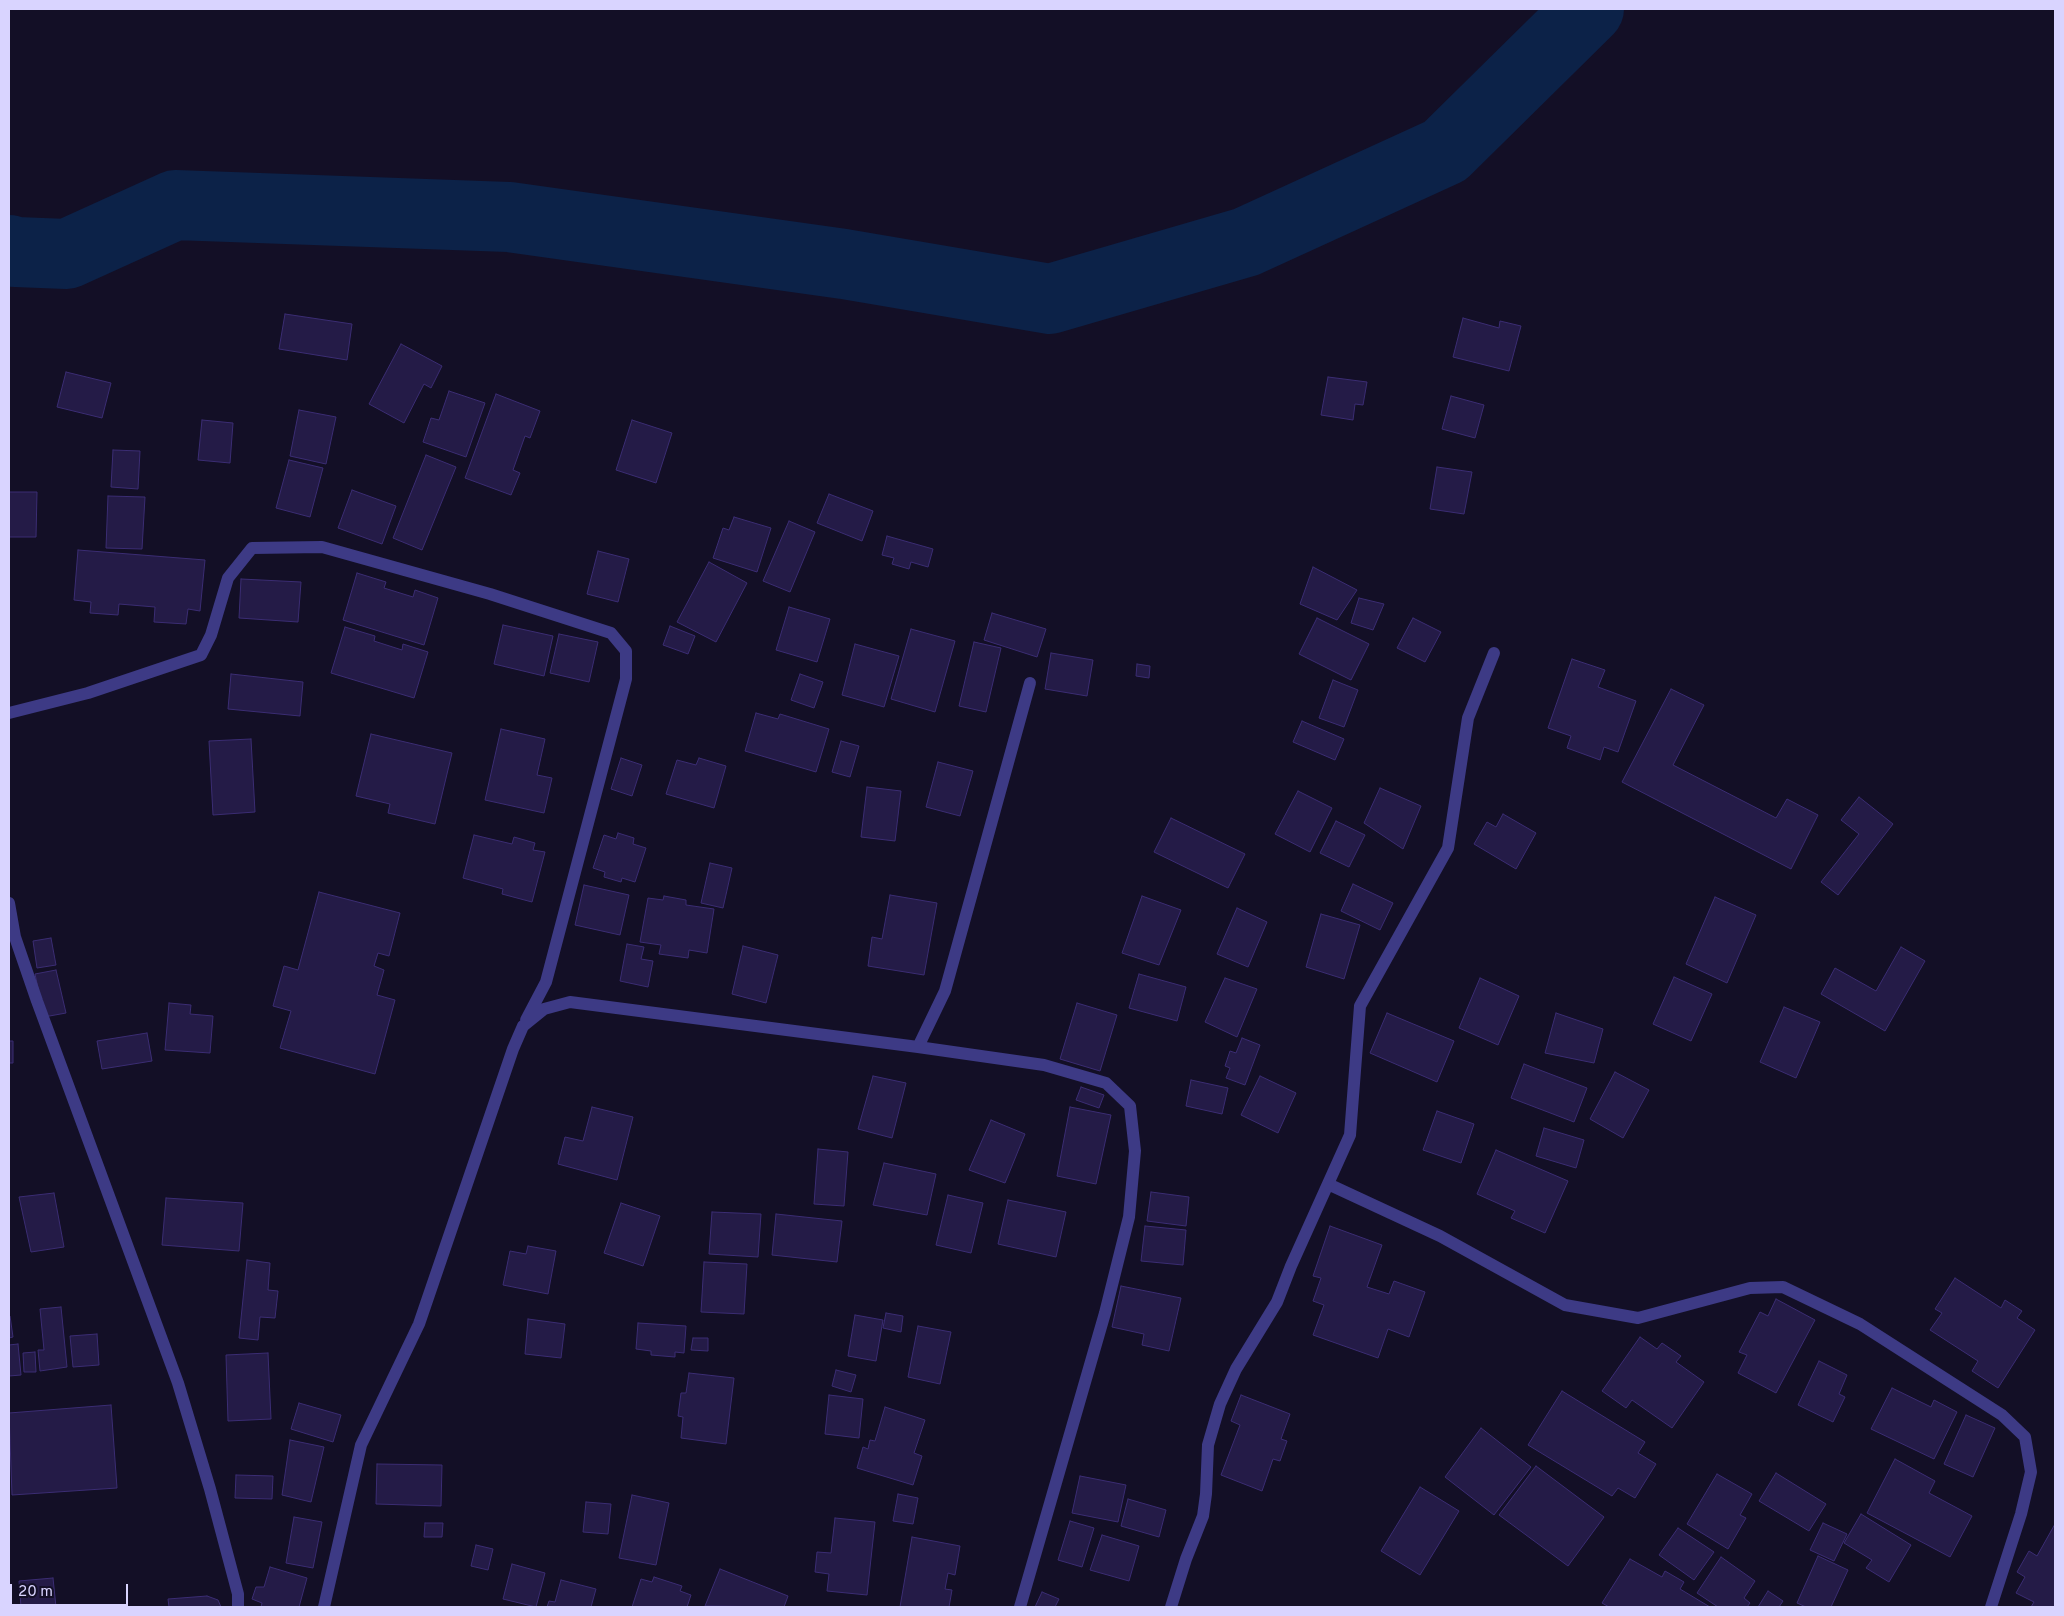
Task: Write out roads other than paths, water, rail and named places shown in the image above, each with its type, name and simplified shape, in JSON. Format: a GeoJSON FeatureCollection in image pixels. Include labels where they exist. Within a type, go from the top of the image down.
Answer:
{"type":"FeatureCollection","features":[{"type":"Feature","properties":{"kind":"street"},"geometry":{"type":"LineString","coordinates":[[9,713],[88,693],[200,656],[212,636],[228,578],[252,548],[322,547],[490,594],[611,633],[626,651],[626,679],[546,982],[523,1026],[506,1068],[419,1324],[361,1445],[324,1607]]}},
{"type":"Feature","properties":{"kind":"street"},"geometry":{"type":"LineString","coordinates":[[1171,1607],[1203,1516],[1208,1445],[1220,1404],[1236,1369],[1277,1302],[1350,1135],[1360,1006],[1448,848],[1468,718],[1494,653]]}},
{"type":"Feature","properties":{"kind":"street"},"geometry":{"type":"LineString","coordinates":[[918,1047],[945,991],[1030,683]]}},
{"type":"Feature","properties":{"kind":"street"},"geometry":{"type":"LineString","coordinates":[[9,904],[16,937],[37,1001],[178,1383],[215,1508],[238,1594],[238,1607]]}},
{"type":"Feature","properties":{"kind":"street"},"geometry":{"type":"LineString","coordinates":[[523,1026],[544,1009],[570,1002],[918,1047],[1044,1066],[1106,1083],[1130,1106],[1135,1151],[1129,1217],[1099,1332],[1025,1596],[1020,1607]]}},
{"type":"Feature","properties":{"kind":"street"},"geometry":{"type":"LineString","coordinates":[[1328,1184],[1440,1236],[1565,1305],[1638,1318],[1750,1288],[1783,1287],[1860,1324],[2002,1415],[2025,1437],[2031,1472],[2021,1514],[1991,1607]]}},
{"type":"Feature","properties":{"kind":"waterway"},"geometry":{"type":"LineString","coordinates":[[9,250],[16,252],[67,254],[175,205],[509,217],[844,264],[1050,299],[1246,242],[1445,151],[1589,9]]}}]}
